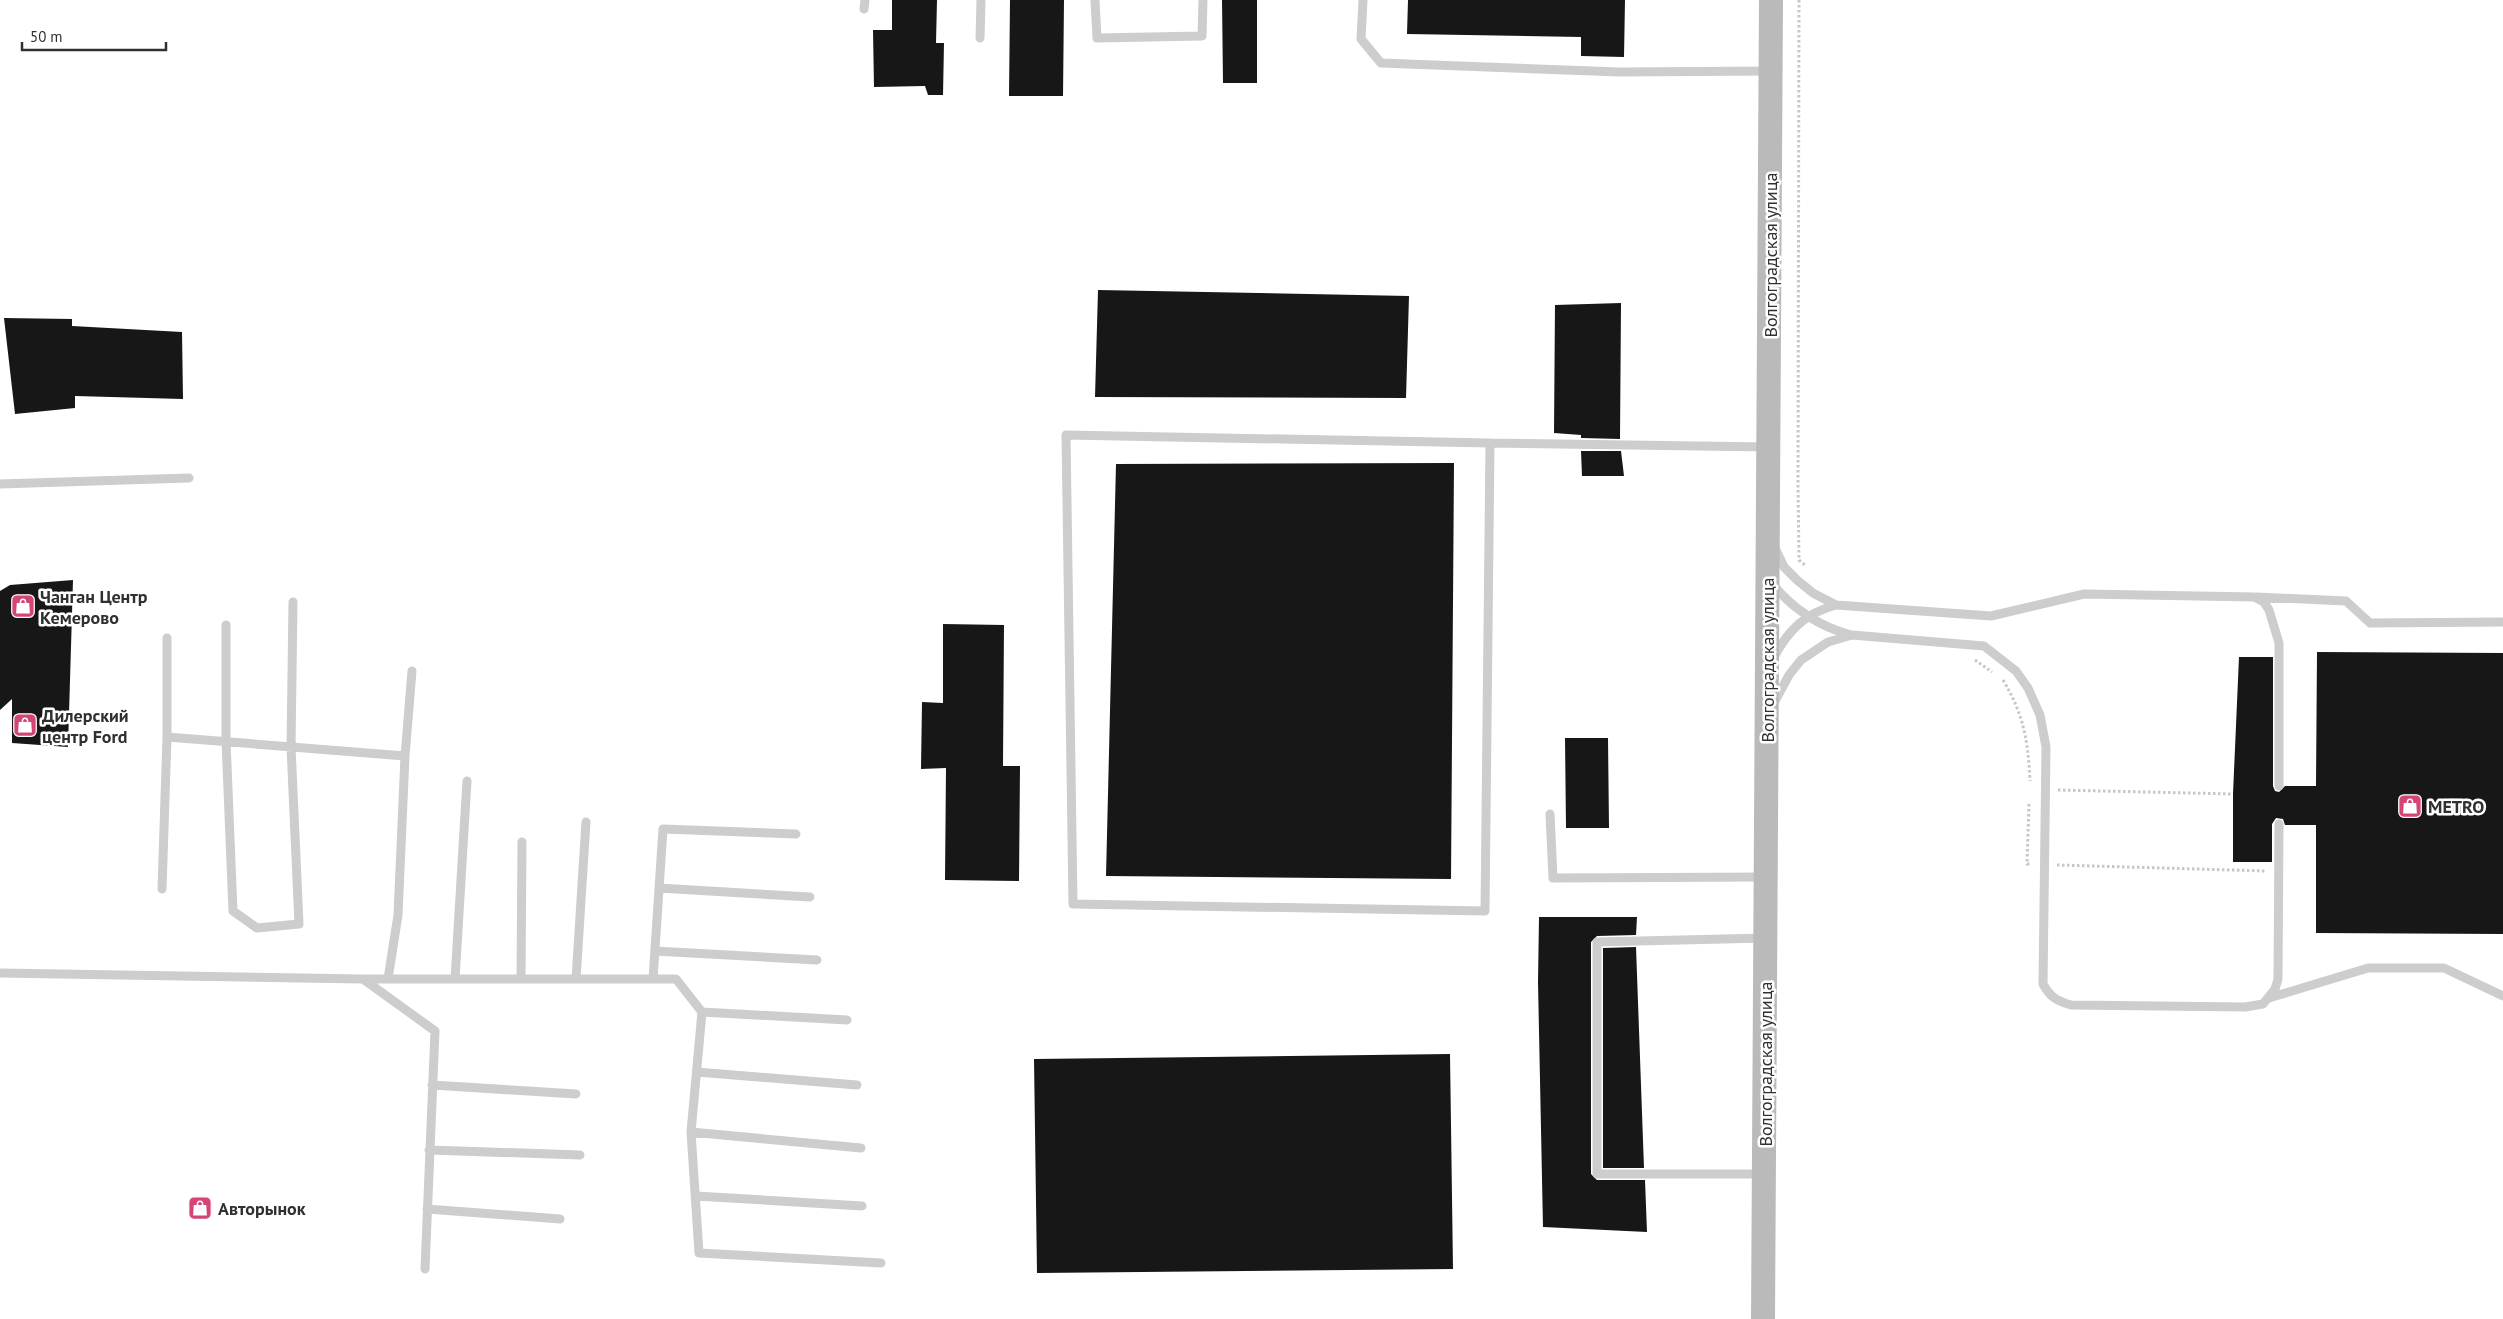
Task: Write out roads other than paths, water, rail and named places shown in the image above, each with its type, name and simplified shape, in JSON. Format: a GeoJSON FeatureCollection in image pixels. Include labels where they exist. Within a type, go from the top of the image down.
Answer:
{"type":"FeatureCollection","features":[{"type":"Feature","properties":{"kind":"main road","name":"Волгоградская улица"},"geometry":{"type":"LineString","coordinates":[[1763,1319],[1771,0]]}},
{"type":"Feature","properties":{"kind":"lane"},"geometry":{"type":"LineString","coordinates":[[980,38],[981,0]]}},
{"type":"Feature","properties":{"kind":"lane"},"geometry":{"type":"LineString","coordinates":[[1095,0],[1097,38],[1202,36],[1203,0]]}},
{"type":"Feature","properties":{"kind":"lane"},"geometry":{"type":"LineString","coordinates":[[1363,0],[1361,39],[1381,63],[1620,72],[1771,71]]}},
{"type":"Feature","properties":{"kind":"lane"},"geometry":{"type":"LineString","coordinates":[[1490,443],[1485,912],[1073,904],[1066,435],[1769,447]]}},
{"type":"Feature","properties":{"kind":"lane"},"geometry":{"type":"LineString","coordinates":[[0,484],[189,478]]}},
{"type":"Feature","properties":{"kind":"lane"},"geometry":{"type":"LineString","coordinates":[[1768,529],[1784,567],[1812,593],[1836,604],[1990,616],[2084,594],[2254,597],[2346,601],[2370,623],[2503,622]]}},
{"type":"Feature","properties":{"kind":"lane"},"geometry":{"type":"LineString","coordinates":[[1768,576],[1791,604],[1827,628],[1852,635],[1984,646],[2016,671],[2028,688],[2040,715],[2046,747],[2043,984],[2048,994],[2057,1002],[2072,1006],[2245,1007],[2263,1004],[2269,998],[2278,979],[2279,824]]}},
{"type":"Feature","properties":{"kind":"lane"},"geometry":{"type":"LineString","coordinates":[[2254,597],[2264,602],[2269,610],[2279,643],[2279,786]]}},
{"type":"Feature","properties":{"kind":"lane"},"geometry":{"type":"LineString","coordinates":[[226,625],[226,741],[232,911],[257,928],[299,924],[291,747],[293,602]]}},
{"type":"Feature","properties":{"kind":"lane"},"geometry":{"type":"LineString","coordinates":[[1767,686],[1774,657],[1784,638],[1808,615],[1836,604]]}},
{"type":"Feature","properties":{"kind":"lane"},"geometry":{"type":"LineString","coordinates":[[1767,722],[1776,697],[1800,660],[1828,642],[1852,635]]}},
{"type":"Feature","properties":{"kind":"lane"},"geometry":{"type":"LineString","coordinates":[[162,889],[168,638]]}},
{"type":"Feature","properties":{"kind":"lane"},"geometry":{"type":"LineString","coordinates":[[388,979],[398,915],[405,756],[412,671]]}},
{"type":"Feature","properties":{"kind":"lane"},"geometry":{"type":"LineString","coordinates":[[167,736],[405,756]]}},
{"type":"Feature","properties":{"kind":"lane"},"geometry":{"type":"LineString","coordinates":[[456,979],[467,781]]}},
{"type":"Feature","properties":{"kind":"lane"},"geometry":{"type":"LineString","coordinates":[[1550,814],[1553,878],[1766,876]]}},
{"type":"Feature","properties":{"kind":"lane"},"geometry":{"type":"LineString","coordinates":[[576,979],[586,822]]}},
{"type":"Feature","properties":{"kind":"lane"},"geometry":{"type":"LineString","coordinates":[[653,979],[663,829],[796,834]]}},
{"type":"Feature","properties":{"kind":"lane"},"geometry":{"type":"LineString","coordinates":[[521,979],[522,842]]}},
{"type":"Feature","properties":{"kind":"lane"},"geometry":{"type":"LineString","coordinates":[[659,888],[810,897]]}},
{"type":"Feature","properties":{"kind":"lane"},"geometry":{"type":"LineString","coordinates":[[1764,1174],[1597,1174],[1597,942],[1766,938]]}},
{"type":"Feature","properties":{"kind":"lane"},"geometry":{"type":"LineString","coordinates":[[655,951],[817,960]]}},
{"type":"Feature","properties":{"kind":"lane"},"geometry":{"type":"LineString","coordinates":[[2269,998],[2368,968],[2444,968],[2503,996]]}},
{"type":"Feature","properties":{"kind":"lane"},"geometry":{"type":"LineString","coordinates":[[0,973],[363,979],[676,979],[702,1012],[691,1132],[700,1253],[881,1263]]}},
{"type":"Feature","properties":{"kind":"lane"},"geometry":{"type":"LineString","coordinates":[[363,979],[435,1031],[425,1269]]}},
{"type":"Feature","properties":{"kind":"lane"},"geometry":{"type":"LineString","coordinates":[[702,1012],[847,1020]]}},
{"type":"Feature","properties":{"kind":"lane"},"geometry":{"type":"LineString","coordinates":[[697,1072],[858,1086]]}},
{"type":"Feature","properties":{"kind":"lane"},"geometry":{"type":"LineString","coordinates":[[432,1085],[576,1094]]}},
{"type":"Feature","properties":{"kind":"lane"},"geometry":{"type":"LineString","coordinates":[[691,1132],[861,1148]]}},
{"type":"Feature","properties":{"kind":"lane"},"geometry":{"type":"LineString","coordinates":[[430,1150],[580,1155]]}},
{"type":"Feature","properties":{"kind":"lane"},"geometry":{"type":"LineString","coordinates":[[696,1196],[862,1206]]}},
{"type":"Feature","properties":{"kind":"lane"},"geometry":{"type":"LineString","coordinates":[[427,1209],[560,1219]]}},
{"type":"Feature","properties":{"kind":"place","name":"Чанган Центр Кемерово"},"geometry":{"type":"Point","coordinates":[23,606]}},
{"type":"Feature","properties":{"kind":"place","name":"Дилерский центр Ford"},"geometry":{"type":"Point","coordinates":[25,725]}},
{"type":"Feature","properties":{"kind":"place","name":"METRO"},"geometry":{"type":"Point","coordinates":[2410,806]}},
{"type":"Feature","properties":{"kind":"place","name":"Авторынок"},"geometry":{"type":"Point","coordinates":[200,1208]}}]}
